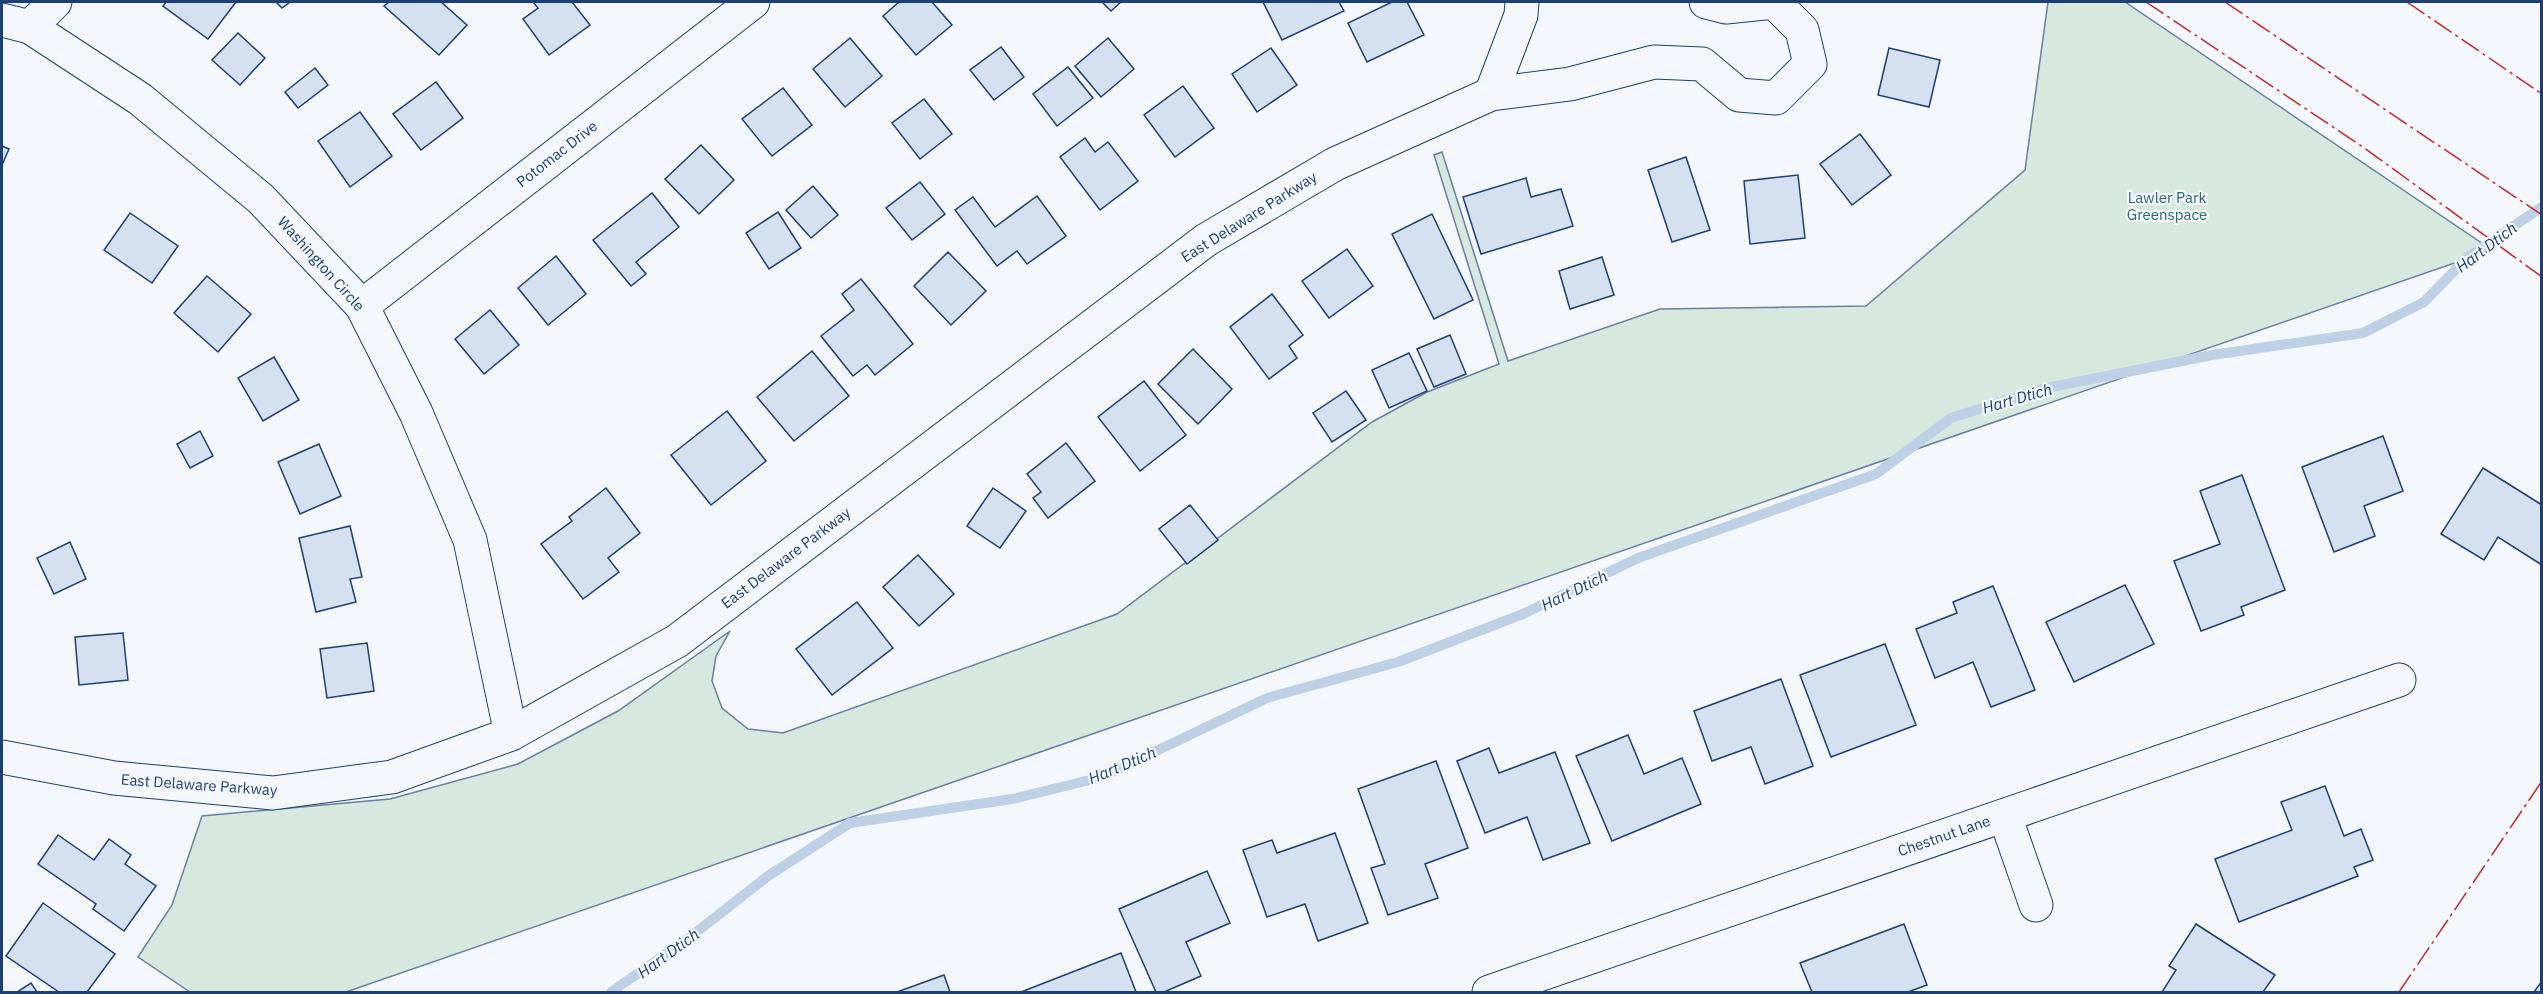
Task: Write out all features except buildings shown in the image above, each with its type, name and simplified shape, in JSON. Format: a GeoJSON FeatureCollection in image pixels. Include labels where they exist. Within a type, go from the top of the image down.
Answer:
{"type":"FeatureCollection","features":[{"type":"Feature","properties":{"kind":"street"},"geometry":{"type":"LineString","coordinates":[[16,24],[55,2]]}},
{"type":"Feature","properties":{"kind":"street","name":"Potomac Drive"},"geometry":{"type":"LineString","coordinates":[[362,306],[753,2]]}},
{"type":"Feature","properties":{"kind":"street"},"geometry":{"type":"LineString","coordinates":[[1491,94],[1521,15],[1522,2]]}},
{"type":"Feature","properties":{"kind":"street"},"geometry":{"type":"LineString","coordinates":[[1706,2],[1726,7],[1774,2]]}},
{"type":"Feature","properties":{"kind":"street","name":"East Delaware Parkway"},"geometry":{"type":"LineString","coordinates":[[2,758],[114,778],[273,793],[392,777],[511,734],[677,641],[1206,240],[1335,164],[1491,94],[1570,84],[1654,62],[1702,64],[1739,95],[1776,98],[1810,64],[1802,30],[1774,2]]}},
{"type":"Feature","properties":{"kind":"street","name":"Washington Circle"},"geometry":{"type":"LineString","coordinates":[[16,24],[140,99],[261,199],[362,306],[416,413],[470,540],[511,734]]}},
{"type":"Feature","properties":{"kind":"street","name":"Chestnut Lane"},"geometry":{"type":"LineString","coordinates":[[1489,993],[2399,680]]}},
{"type":"Feature","properties":{"kind":"street"},"geometry":{"type":"LineString","coordinates":[[2005,816],[2036,905]]}},
{"type":"Feature","properties":{"kind":"green space","name":"Lawler Park Greenspace"},"geometry":{"type":"Polygon","coordinates":[[[2048,2],[2125,2],[2492,250],[346,992],[190,992],[138,957],[172,905],[202,816],[390,799],[518,764],[618,711],[730,631],[716,656],[712,681],[722,708],[748,729],[783,733],[1117,614],[1372,422],[1427,392],[1499,364],[1434,155],[1442,152],[1508,361],[1660,309],[1866,306],[2025,170],[2048,2]]]}},
{"type":"Feature","properties":{"kind":"waterway","name":"Hart Dtich"},"geometry":{"type":"LineString","coordinates":[[611,992],[690,937],[768,876],[850,823],[1012,799],[1102,777],[1267,698],[1398,662],[1523,614],[1638,558],[1876,474],[1951,418],[2042,389],[2212,355],[2363,333],[2424,302],[2468,257],[2542,207]]}},
{"type":"Feature","properties":{"kind":"power"},"geometry":{"type":"LineString","coordinates":[[2146,2],[2363,147],[2542,277]]}},
{"type":"Feature","properties":{"kind":"power"},"geometry":{"type":"LineString","coordinates":[[2225,2],[2542,215]]}},
{"type":"Feature","properties":{"kind":"power"},"geometry":{"type":"LineString","coordinates":[[2407,2],[2542,94]]}},
{"type":"Feature","properties":{"kind":"power"},"geometry":{"type":"LineString","coordinates":[[2399,992],[2542,781]]}}]}
